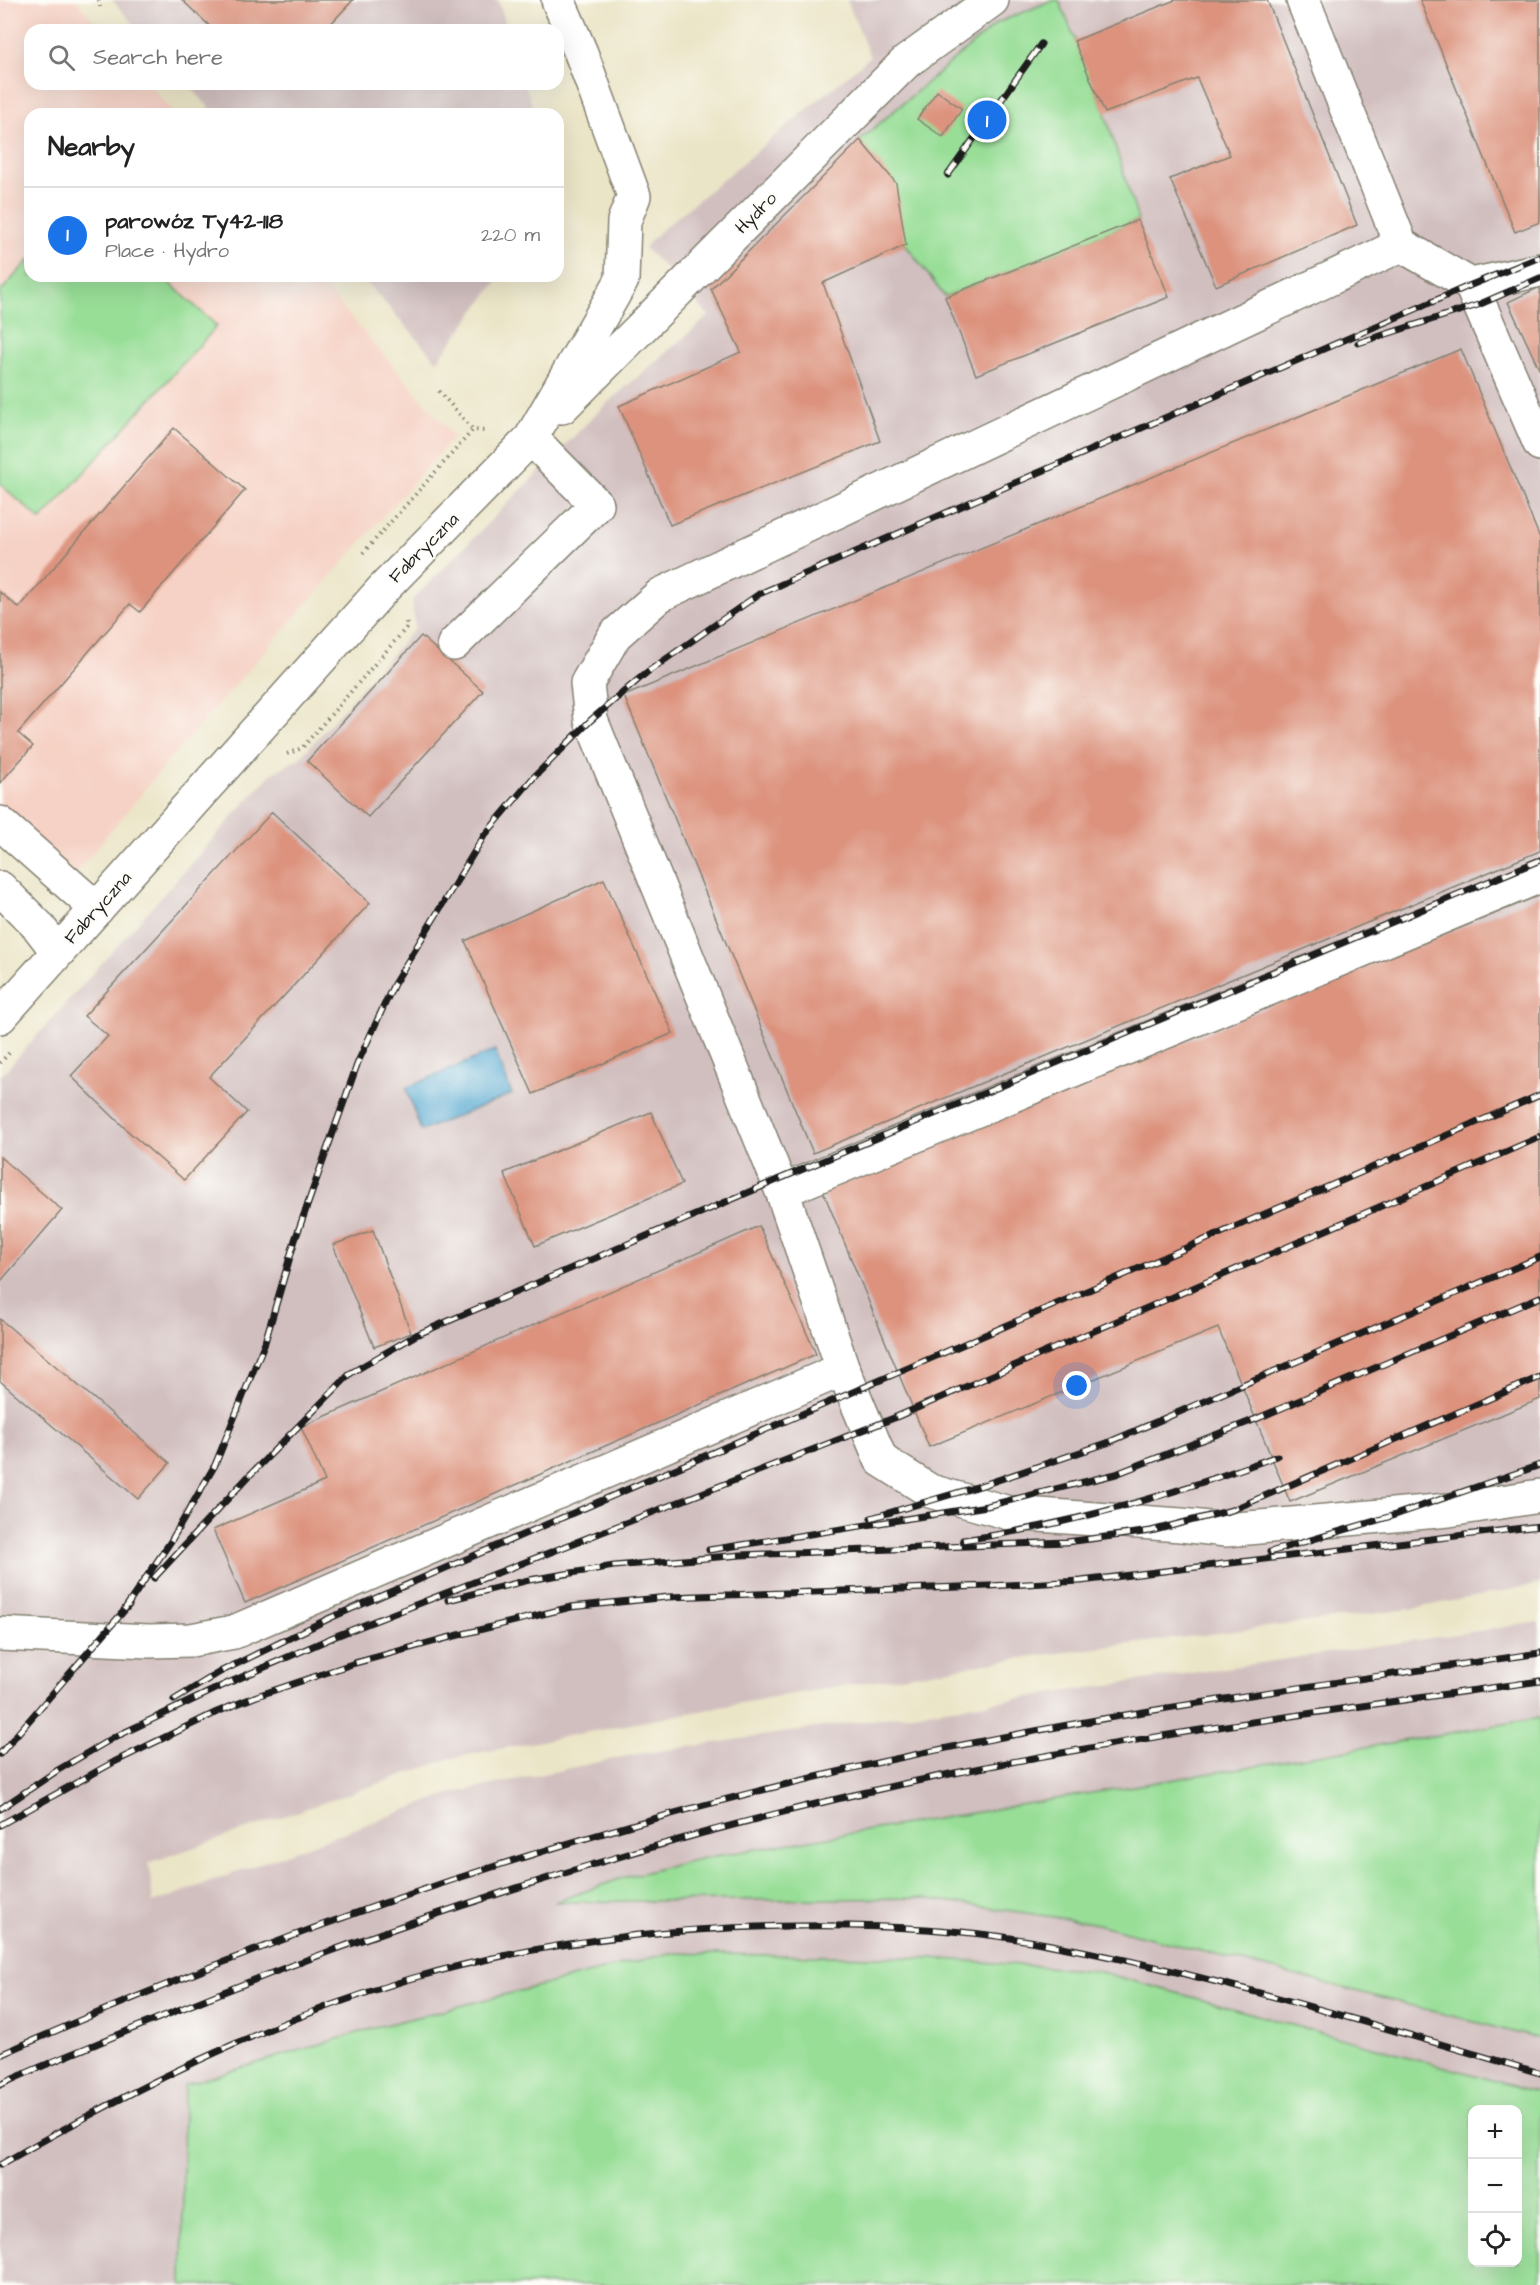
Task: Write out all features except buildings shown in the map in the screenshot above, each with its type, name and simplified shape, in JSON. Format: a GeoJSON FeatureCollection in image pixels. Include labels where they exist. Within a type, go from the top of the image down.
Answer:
{"type":"FeatureCollection","features":[{"type":"Feature","properties":{"kind":"street","name":"Fabryczna"},"geometry":{"type":"LineString","coordinates":[[0,1017],[383,589],[531,438],[622,280],[624,222],[634,196],[581,53],[558,0]]}},
{"type":"Feature","properties":{"kind":"street","name":"Hydro"},"geometry":{"type":"LineString","coordinates":[[531,438],[906,62],[992,0]]}},
{"type":"Feature","properties":{"kind":"street"},"geometry":{"type":"LineString","coordinates":[[1303,0],[1401,245],[1471,285],[1540,444]]}},
{"type":"Feature","properties":{"kind":"street"},"geometry":{"type":"LineString","coordinates":[[1401,245],[660,595],[615,635],[587,683],[591,720],[782,1191],[843,1369],[881,1460],[930,1491],[1009,1513],[1226,1530],[1449,1510],[1540,1496]]}},
{"type":"Feature","properties":{"kind":"street"},"geometry":{"type":"LineString","coordinates":[[1471,285],[1540,270]]}},
{"type":"Feature","properties":{"kind":"street"},"geometry":{"type":"LineString","coordinates":[[454,644],[597,505],[531,438]]}},
{"type":"Feature","properties":{"kind":"street"},"geometry":{"type":"LineString","coordinates":[[0,823],[97,909]]}},
{"type":"Feature","properties":{"kind":"street"},"geometry":{"type":"LineString","coordinates":[[782,1191],[1540,876]]}},
{"type":"Feature","properties":{"kind":"street"},"geometry":{"type":"LineString","coordinates":[[0,888],[38,926],[58,952]]}},
{"type":"Feature","properties":{"kind":"street"},"geometry":{"type":"LineString","coordinates":[[0,1634],[149,1641],[191,1640],[234,1632],[843,1369]]}},
{"type":"Feature","properties":{"kind":"path"},"geometry":{"type":"LineString","coordinates":[[99,0],[100,7]]}},
{"type":"Feature","properties":{"kind":"path"},"geometry":{"type":"LineString","coordinates":[[439,391],[473,430]]}},
{"type":"Feature","properties":{"kind":"shaded area"},"geometry":{"type":"Polygon","coordinates":[[[0,0],[76,0],[97,24],[24,24],[24,90],[154,90],[170,108],[24,108],[24,282],[320,282],[454,436],[171,758],[75,874],[0,808],[0,0]]]}},
{"type":"Feature","properties":{"kind":"shaded area"},"geometry":{"type":"Polygon","coordinates":[[[112,0],[498,0],[506,24],[134,24],[112,0]]]}},
{"type":"Feature","properties":{"kind":"shaded area"},"geometry":{"type":"Polygon","coordinates":[[[847,0],[1540,0],[1540,1584],[1411,1609],[1034,1656],[779,1696],[452,1758],[149,1863],[153,1903],[449,1794],[632,1755],[1540,1622],[1540,1718],[703,1858],[622,1878],[557,1901],[924,1898],[1093,1923],[1540,2039],[1540,2093],[1097,1971],[931,1958],[670,1953],[184,2085],[182,2285],[0,2285],[0,1077],[271,774],[300,758],[415,628],[412,600],[605,405],[709,316],[665,267],[644,248],[658,233],[870,57],[847,0]]]}},
{"type":"Feature","properties":{"kind":"shaded area"},"geometry":{"type":"Polygon","coordinates":[[[193,90],[527,90],[533,108],[210,108],[193,90]]]}},
{"type":"Feature","properties":{"kind":"shaded area"},"geometry":{"type":"Polygon","coordinates":[[[366,282],[496,282],[437,361],[366,282]]]}},
{"type":"Feature","properties":{"kind":"green space"},"geometry":{"type":"Polygon","coordinates":[[[1053,0],[1059,0],[1105,113],[1138,220],[945,297],[906,245],[860,140],[997,23],[1053,0]]]}},
{"type":"Feature","properties":{"kind":"green space"},"geometry":{"type":"Polygon","coordinates":[[[24,266],[24,282],[169,282],[217,326],[41,520],[0,484],[0,292],[24,266]]]}},
{"type":"Feature","properties":{"kind":"green space"},"geometry":{"type":"Polygon","coordinates":[[[1540,1718],[1540,2039],[1093,1923],[924,1898],[555,1902],[622,1878],[703,1858],[1540,1718]]]}},
{"type":"Feature","properties":{"kind":"green space"},"geometry":{"type":"Polygon","coordinates":[[[670,1953],[931,1958],[1097,1971],[1540,2093],[1540,2285],[182,2285],[184,2085],[381,2026],[670,1953]]]}},
{"type":"Feature","properties":{"kind":"water"},"geometry":{"type":"Polygon","coordinates":[[[495,1050],[512,1094],[421,1131],[406,1088],[495,1050]]]}},
{"type":"Feature","properties":{"kind":"railway"},"geometry":{"type":"LineString","coordinates":[[948,175],[1041,44]]}},
{"type":"Feature","properties":{"kind":"railway"},"geometry":{"type":"LineString","coordinates":[[124,1610],[171,1541],[215,1465],[265,1342],[295,1240],[358,1062],[394,984],[484,836],[533,778],[591,720],[646,673],[759,594],[1540,257]]}},
{"type":"Feature","properties":{"kind":"railway"},"geometry":{"type":"LineString","coordinates":[[1358,343],[1478,305],[1540,278]]}},
{"type":"Feature","properties":{"kind":"railway"},"geometry":{"type":"LineString","coordinates":[[154,1578],[247,1478],[351,1373],[416,1335],[777,1180],[1540,860]]}},
{"type":"Feature","properties":{"kind":"railway"},"geometry":{"type":"LineString","coordinates":[[174,1700],[220,1672],[330,1618],[1540,1095]]}},
{"type":"Feature","properties":{"kind":"railway"},"geometry":{"type":"LineString","coordinates":[[0,1809],[58,1770],[113,1738],[226,1684],[336,1636],[894,1418],[1540,1137]]}},
{"type":"Feature","properties":{"kind":"railway"},"geometry":{"type":"LineString","coordinates":[[871,1518],[980,1486],[1107,1443],[1540,1257]]}},
{"type":"Feature","properties":{"kind":"railway"},"geometry":{"type":"LineString","coordinates":[[709,1550],[987,1506],[1116,1474],[1256,1419],[1540,1297]]}},
{"type":"Feature","properties":{"kind":"railway"},"geometry":{"type":"LineString","coordinates":[[448,1600],[529,1580],[614,1566],[741,1555],[1067,1542],[1151,1531],[1232,1510],[1540,1377]]}},
{"type":"Feature","properties":{"kind":"railway"},"geometry":{"type":"LineString","coordinates":[[963,1540],[1043,1526],[1122,1507],[1277,1456]]}},
{"type":"Feature","properties":{"kind":"railway"},"geometry":{"type":"LineString","coordinates":[[1270,1552],[1395,1515],[1540,1465]]}},
{"type":"Feature","properties":{"kind":"railway"},"geometry":{"type":"LineString","coordinates":[[0,1825],[114,1762],[217,1712],[257,1696],[355,1663],[571,1607],[668,1597],[1081,1581],[1540,1526]]}},
{"type":"Feature","properties":{"kind":"railway"},"geometry":{"type":"LineString","coordinates":[[0,1754],[129,1605]]}},
{"type":"Feature","properties":{"kind":"railway"},"geometry":{"type":"LineString","coordinates":[[0,2055],[99,2012],[298,1934],[502,1864],[708,1804],[902,1757],[1083,1722],[1540,1653]]}},
{"type":"Feature","properties":{"kind":"railway"},"geometry":{"type":"LineString","coordinates":[[0,2085],[193,2004],[370,1937],[614,1858],[779,1813],[945,1775],[1093,1747],[1540,1681]]}},
{"type":"Feature","properties":{"kind":"railway"},"geometry":{"type":"LineString","coordinates":[[0,2165],[99,2110],[199,2060],[356,1996],[458,1966],[554,1946],[652,1933],[751,1927],[865,1926],[929,1929],[1025,1940],[1179,1972],[1540,2073]]}},
{"type":"Feature","properties":{"kind":"place","name":"parowóz Ty42-118"},"geometry":{"type":"Point","coordinates":[987,120]}}]}
